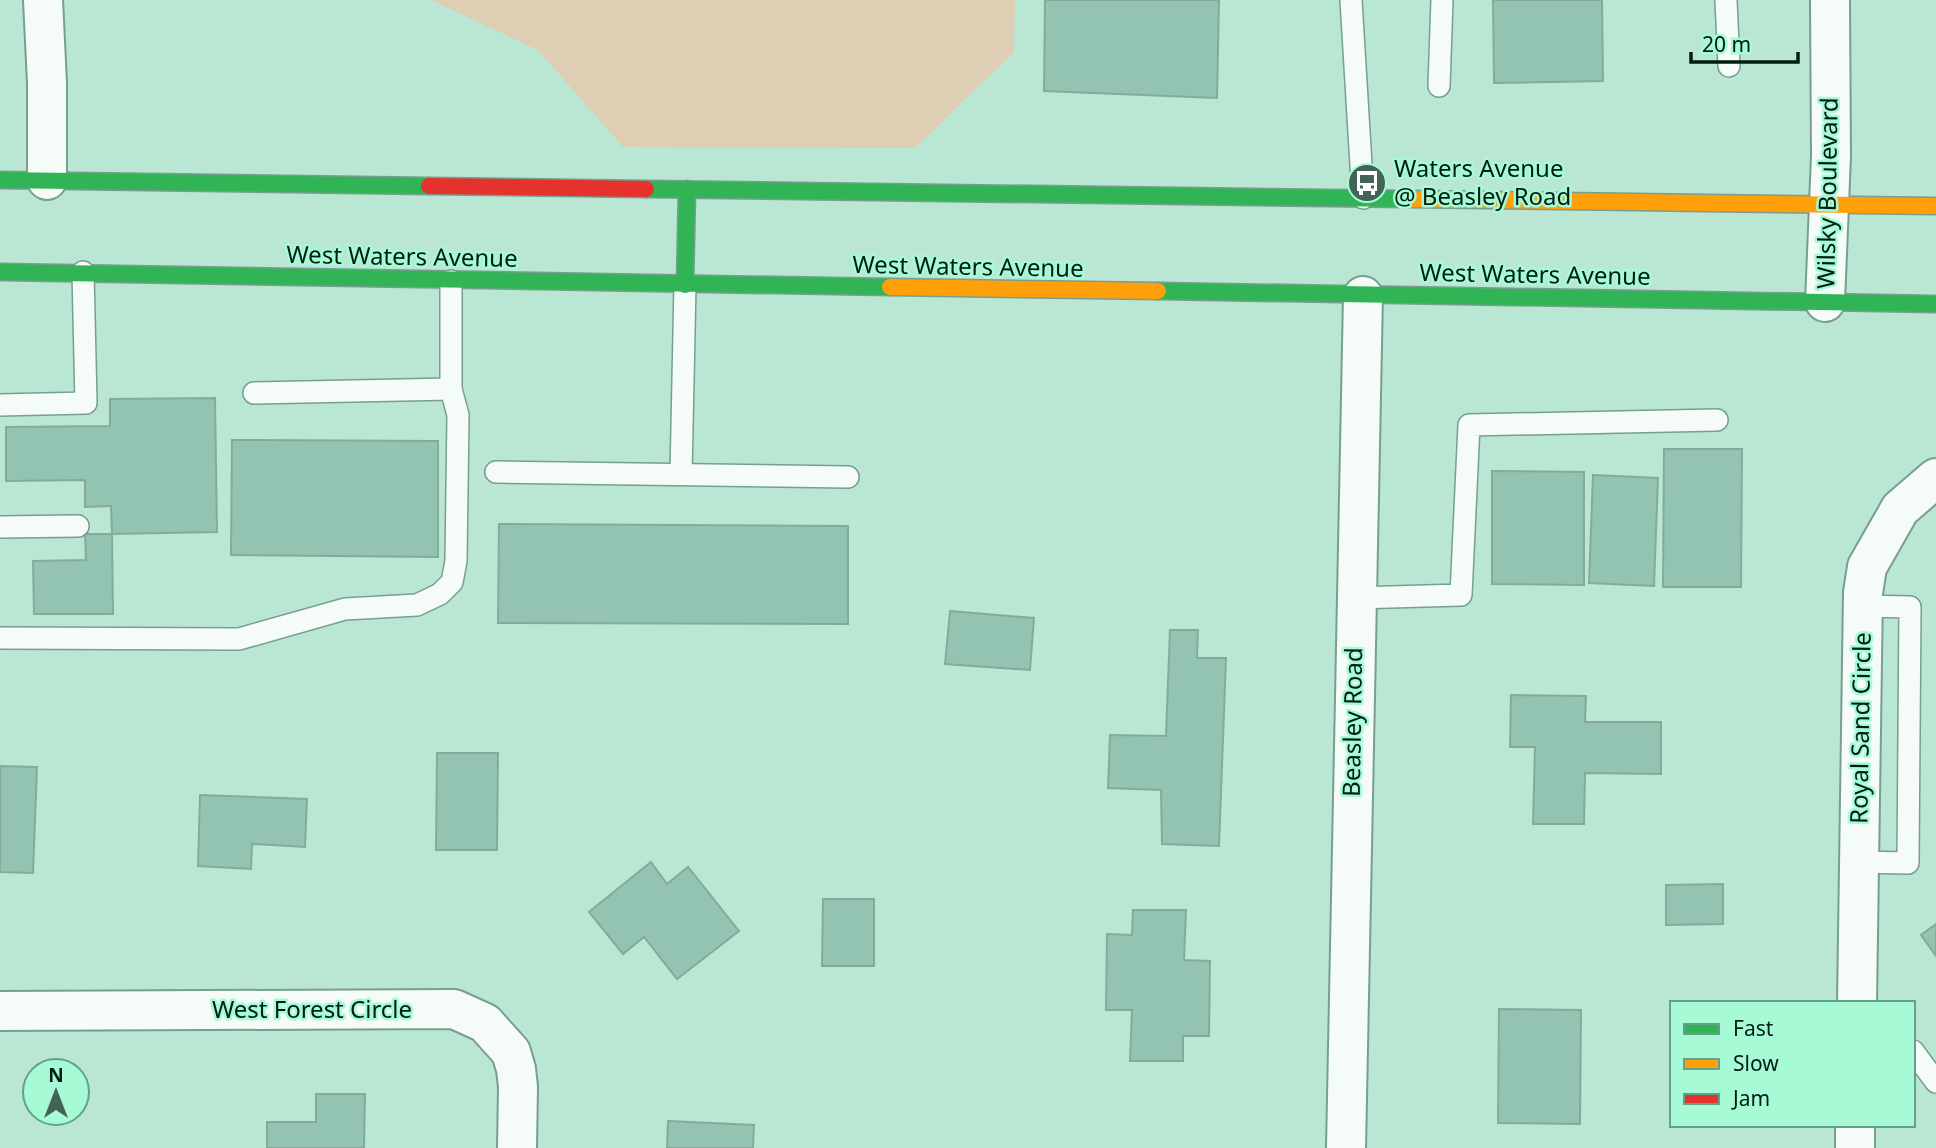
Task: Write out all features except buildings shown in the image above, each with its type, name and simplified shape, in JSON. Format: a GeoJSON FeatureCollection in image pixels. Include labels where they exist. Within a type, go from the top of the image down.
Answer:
{"type":"FeatureCollection","features":[{"type":"Feature","properties":{"kind":"main road"},"geometry":{"type":"LineString","coordinates":[[0,180],[1936,206]]}},
{"type":"Feature","properties":{"kind":"main road"},"geometry":{"type":"LineString","coordinates":[[685,285],[687,189]]}},
{"type":"Feature","properties":{"kind":"main road","name":"West Waters Avenue"},"geometry":{"type":"LineString","coordinates":[[0,272],[1936,304]]}},
{"type":"Feature","properties":{"kind":"street"},"geometry":{"type":"LineString","coordinates":[[43,0],[47,83],[47,180]]}},
{"type":"Feature","properties":{"kind":"street","name":"Wilsky Boulevard"},"geometry":{"type":"LineString","coordinates":[[1825,302],[1829,204],[1830,0]]}},
{"type":"Feature","properties":{"kind":"street","name":"Beasley Road"},"geometry":{"type":"LineString","coordinates":[[1346,1148],[1363,296]]}},
{"type":"Feature","properties":{"kind":"street","name":"Royal Sand Circle"},"geometry":{"type":"LineString","coordinates":[[1857,1001],[1863,606],[1867,567],[1900,509],[1936,478]]}},
{"type":"Feature","properties":{"kind":"street","name":"West Forest Circle"},"geometry":{"type":"LineString","coordinates":[[0,1011],[454,1009],[485,1023],[510,1052],[518,1087],[517,1148]]}},
{"type":"Feature","properties":{"kind":"street"},"geometry":{"type":"LineString","coordinates":[[1855,1148],[1856,1127]]}},
{"type":"Feature","properties":{"kind":"lane"},"geometry":{"type":"LineString","coordinates":[[1351,0],[1363,198]]}},
{"type":"Feature","properties":{"kind":"lane"},"geometry":{"type":"LineString","coordinates":[[1439,86],[1442,0]]}},
{"type":"Feature","properties":{"kind":"lane"},"geometry":{"type":"LineString","coordinates":[[1726,0],[1728,66]]}},
{"type":"Feature","properties":{"kind":"lane"},"geometry":{"type":"LineString","coordinates":[[0,405],[86,403],[83,272]]}},
{"type":"Feature","properties":{"kind":"lane"},"geometry":{"type":"LineString","coordinates":[[0,638],[239,639],[345,609],[417,605],[440,594],[452,582],[456,561],[458,415],[451,389],[451,281]]}},
{"type":"Feature","properties":{"kind":"lane"},"geometry":{"type":"LineString","coordinates":[[681,474],[685,285]]}},
{"type":"Feature","properties":{"kind":"lane"},"geometry":{"type":"LineString","coordinates":[[254,393],[451,389]]}},
{"type":"Feature","properties":{"kind":"lane"},"geometry":{"type":"LineString","coordinates":[[1355,598],[1461,595],[1469,425],[1717,420]]}},
{"type":"Feature","properties":{"kind":"lane"},"geometry":{"type":"LineString","coordinates":[[496,472],[848,477]]}},
{"type":"Feature","properties":{"kind":"lane"},"geometry":{"type":"LineString","coordinates":[[0,527],[78,526]]}},
{"type":"Feature","properties":{"kind":"lane"},"geometry":{"type":"LineString","coordinates":[[1915,1054],[1936,1082]]}},
{"type":"Feature","properties":{"kind":"shaded area"},"geometry":{"type":"Polygon","coordinates":[[[431,0],[1015,0],[1014,52],[915,148],[623,147],[538,50],[431,0]]]}},
{"type":"Feature","properties":{"kind":"traffic: fast"},"geometry":{"type":"LineString","coordinates":[[0,180],[429,186]]}},
{"type":"Feature","properties":{"kind":"traffic: fast"},"geometry":{"type":"LineString","coordinates":[[646,189],[1407,199]]}},
{"type":"Feature","properties":{"kind":"traffic: fast"},"geometry":{"type":"LineString","coordinates":[[685,285],[687,189]]}},
{"type":"Feature","properties":{"kind":"traffic: fast"},"geometry":{"type":"LineString","coordinates":[[0,272],[890,287]]}},
{"type":"Feature","properties":{"kind":"traffic: fast"},"geometry":{"type":"LineString","coordinates":[[1158,291],[1936,304]]}},
{"type":"Feature","properties":{"kind":"traffic: slow"},"geometry":{"type":"LineString","coordinates":[[1407,199],[1936,206]]}},
{"type":"Feature","properties":{"kind":"traffic: slow"},"geometry":{"type":"LineString","coordinates":[[890,287],[1158,291]]}},
{"type":"Feature","properties":{"kind":"traffic: jam"},"geometry":{"type":"LineString","coordinates":[[429,186],[646,189]]}},
{"type":"Feature","properties":{"kind":"place","name":"Waters Avenue @ Beasley Road"},"geometry":{"type":"Point","coordinates":[1367,183]}}]}
